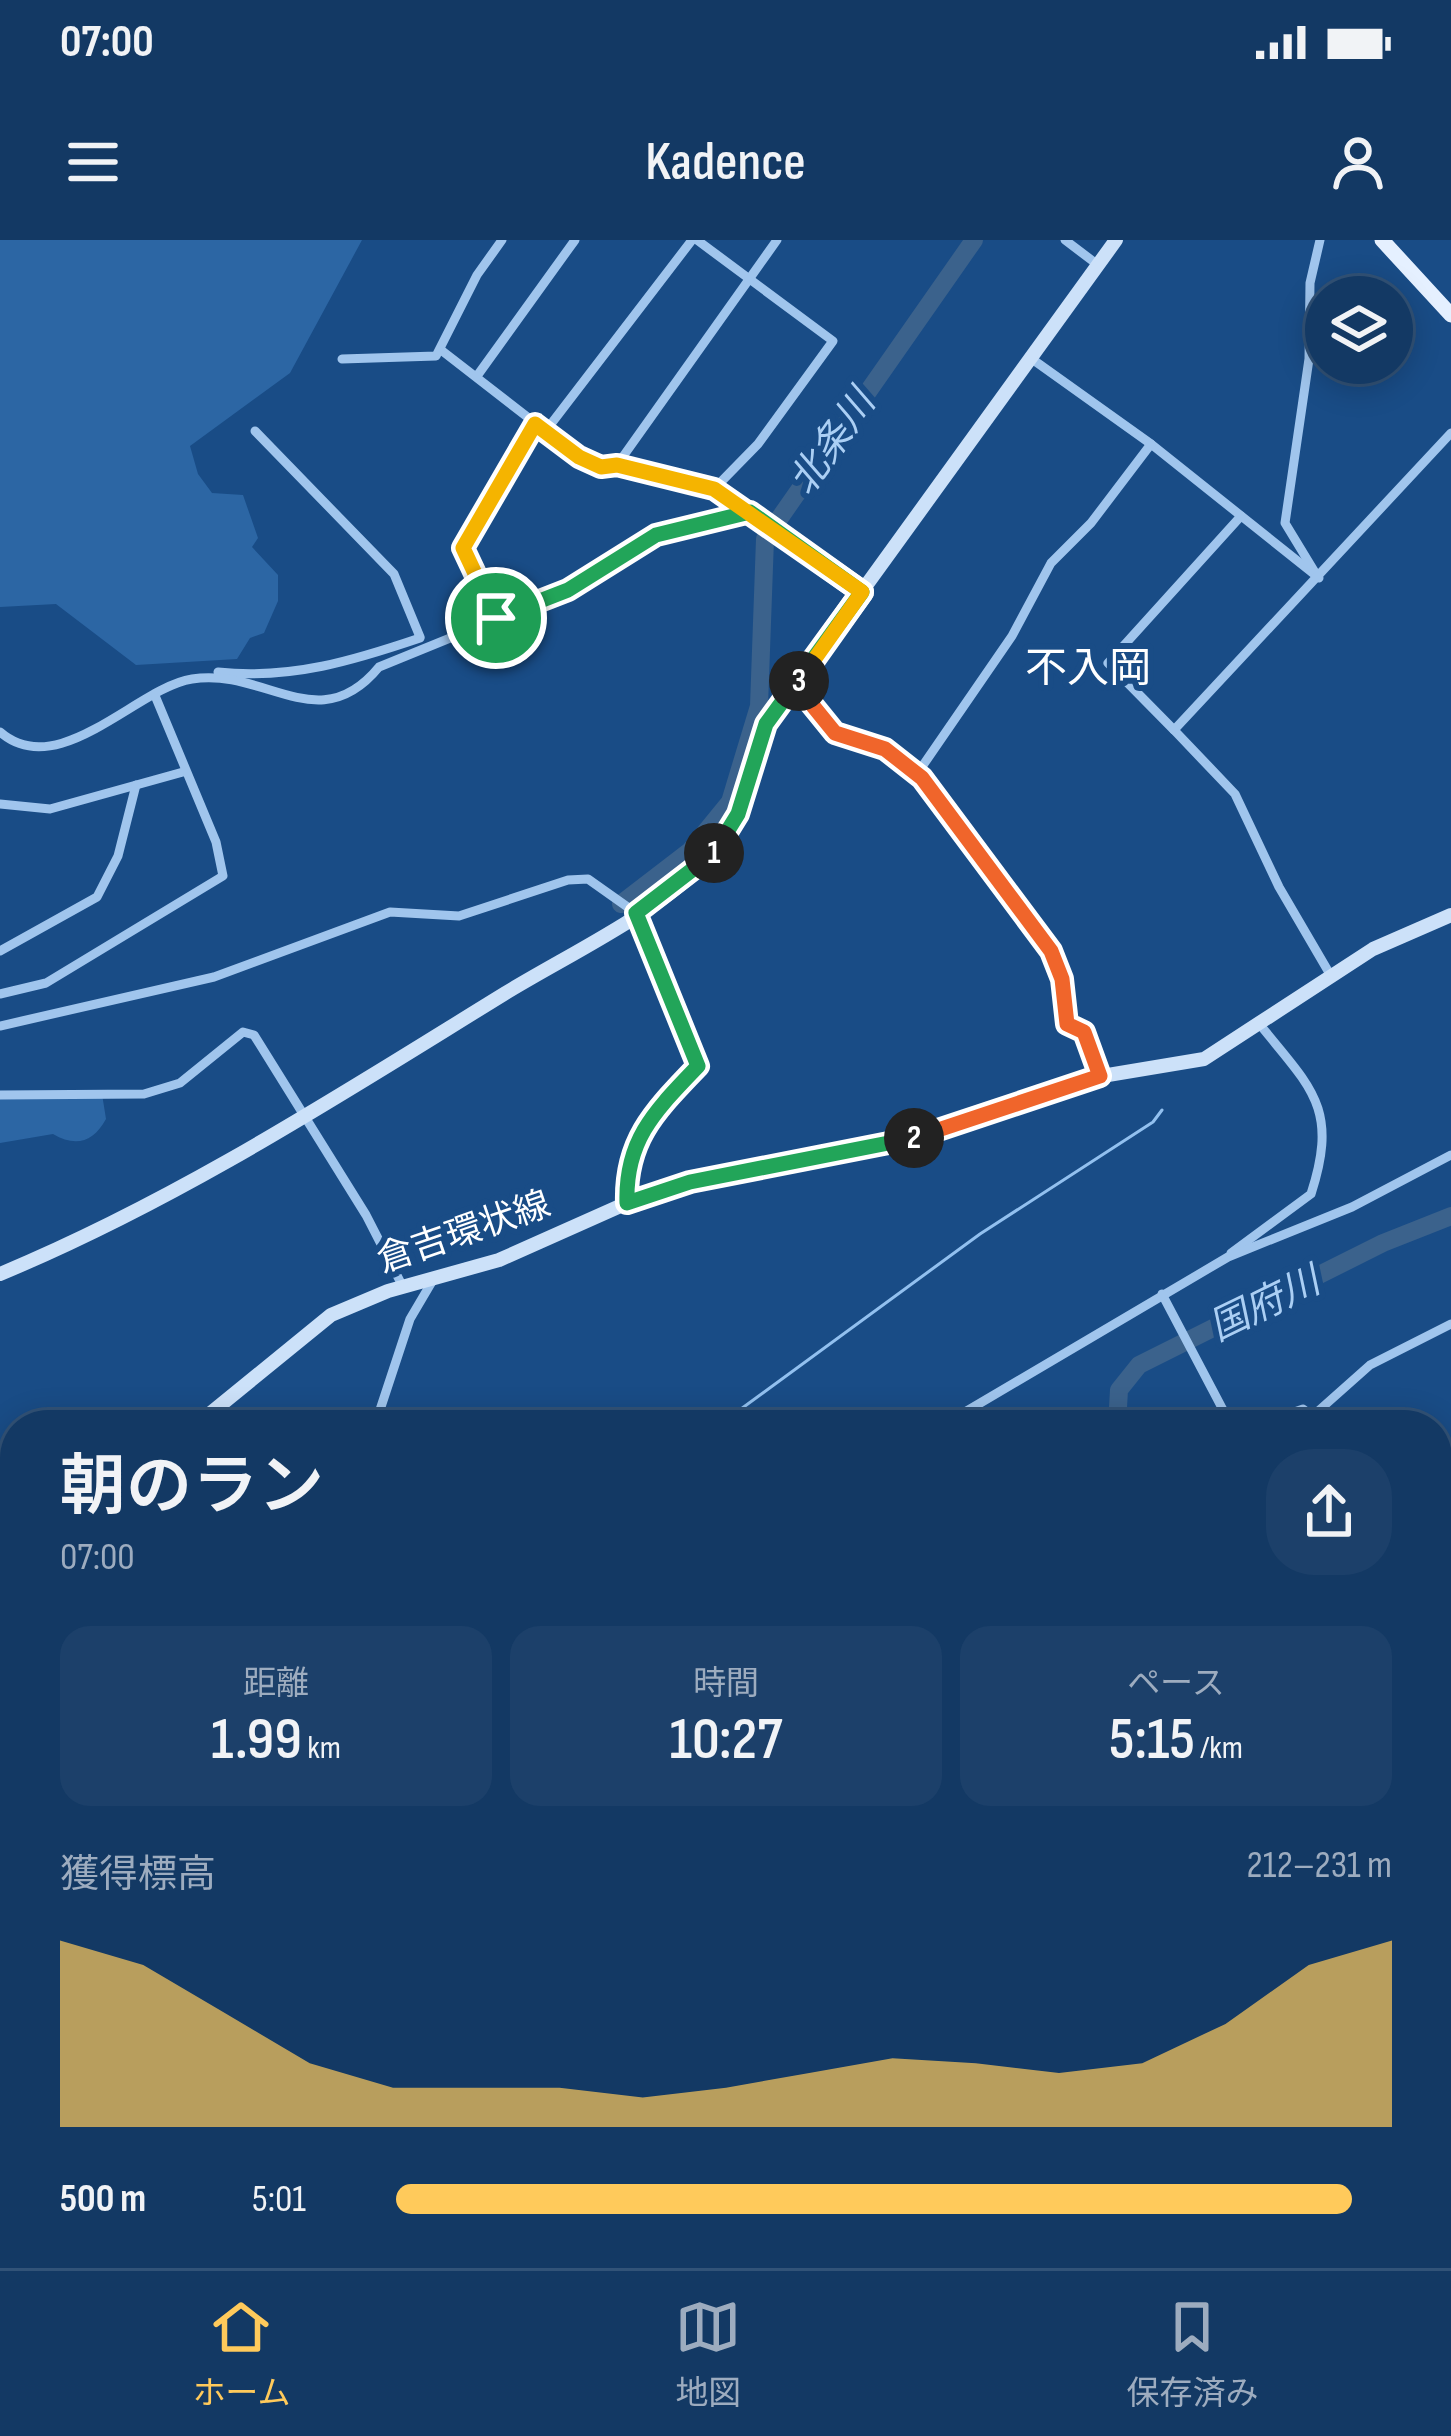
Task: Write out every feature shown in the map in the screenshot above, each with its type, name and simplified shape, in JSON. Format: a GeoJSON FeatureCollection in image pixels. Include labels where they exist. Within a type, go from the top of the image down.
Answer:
{"type":"FeatureCollection","features":[{"type":"Feature","properties":{"kind":"main road"},"geometry":{"type":"LineString","coordinates":[[1382,240],[1451,315]]}},
{"type":"Feature","properties":{"kind":"street"},"geometry":{"type":"LineString","coordinates":[[342,359],[436,356],[477,275],[502,240]]}},
{"type":"Feature","properties":{"kind":"street"},"geometry":{"type":"LineString","coordinates":[[477,376],[575,240]]}},
{"type":"Feature","properties":{"kind":"street"},"geometry":{"type":"LineString","coordinates":[[535,424],[551,424],[694,240],[833,341],[758,444],[714,489]]}},
{"type":"Feature","properties":{"kind":"street"},"geometry":{"type":"LineString","coordinates":[[617,465],[777,240]]}},
{"type":"Feature","properties":{"kind":"street"},"geometry":{"type":"LineString","coordinates":[[1065,240],[1098,265]]}},
{"type":"Feature","properties":{"kind":"street"},"geometry":{"type":"LineString","coordinates":[[4,1267],[93,1236],[303,1118],[636,913],[711,858],[729,834],[766,724],[1116,240]]}},
{"type":"Feature","properties":{"kind":"street"},"geometry":{"type":"LineString","coordinates":[[1319,578],[1286,523],[1309,359],[1310,283],[1320,240]]}},
{"type":"Feature","properties":{"kind":"street"},"geometry":{"type":"LineString","coordinates":[[441,350],[579,457],[601,467],[617,465],[714,489],[862,592]]}},
{"type":"Feature","properties":{"kind":"street"},"geometry":{"type":"LineString","coordinates":[[1032,359],[1150,444],[1319,578]]}},
{"type":"Feature","properties":{"kind":"street"},"geometry":{"type":"LineString","coordinates":[[496,618],[463,548],[535,424]]}},
{"type":"Feature","properties":{"kind":"street"},"geometry":{"type":"LineString","coordinates":[[255,430],[394,574],[426,648]]}},
{"type":"Feature","properties":{"kind":"street"},"geometry":{"type":"LineString","coordinates":[[1174,730],[1276,615],[1319,578],[1451,433]]}},
{"type":"Feature","properties":{"kind":"street"},"geometry":{"type":"LineString","coordinates":[[917,774],[1012,636],[1051,563],[1091,524],[1150,444]]}},
{"type":"Feature","properties":{"kind":"street"},"geometry":{"type":"LineString","coordinates":[[0,732],[18,745],[55,745],[156,698],[172,684],[195,678],[337,702],[362,688],[379,668],[568,590],[656,535],[750,512]]}},
{"type":"Feature","properties":{"kind":"street"},"geometry":{"type":"LineString","coordinates":[[1241,516],[1108,663],[1235,794],[1279,887],[1330,976]]}},
{"type":"Feature","properties":{"kind":"street"},"geometry":{"type":"LineString","coordinates":[[218,672],[308,670],[368,658],[420,637]]}},
{"type":"Feature","properties":{"kind":"street"},"geometry":{"type":"LineString","coordinates":[[796,685],[835,733],[885,749],[917,774],[1051,951],[1062,979],[1067,1024],[1084,1032],[1100,1076]]}},
{"type":"Feature","properties":{"kind":"street"},"geometry":{"type":"LineString","coordinates":[[0,994],[46,983],[224,876],[216,842],[156,698]]}},
{"type":"Feature","properties":{"kind":"street"},"geometry":{"type":"LineString","coordinates":[[0,804],[50,809],[183,772]]}},
{"type":"Feature","properties":{"kind":"street"},"geometry":{"type":"LineString","coordinates":[[0,951],[97,897],[118,856],[136,785]]}},
{"type":"Feature","properties":{"kind":"street"},"geometry":{"type":"LineString","coordinates":[[0,1026],[214,976],[390,912],[459,916],[568,880],[588,880],[636,913],[698,1066],[631,1149],[627,1203]]}},
{"type":"Feature","properties":{"kind":"street","name":"倉吉環状線"},"geometry":{"type":"LineString","coordinates":[[228,1410],[331,1315],[404,1287],[499,1261],[627,1203],[690,1182],[918,1137],[1100,1076],[1204,1059],[1373,949],[1451,915]]}},
{"type":"Feature","properties":{"kind":"street"},"geometry":{"type":"LineString","coordinates":[[1228,1257],[1312,1194],[1319,1162],[1314,1088],[1261,1026]]}},
{"type":"Feature","properties":{"kind":"street"},"geometry":{"type":"LineString","coordinates":[[0,1095],[144,1094],[180,1083],[243,1032],[254,1035],[366,1215],[404,1287]]}},
{"type":"Feature","properties":{"kind":"street"},"geometry":{"type":"LineString","coordinates":[[968,1410],[1228,1257],[1352,1207],[1451,1155]]}},
{"type":"Feature","properties":{"kind":"street"},"geometry":{"type":"LineString","coordinates":[[380,1410],[410,1319],[433,1280]]}},
{"type":"Feature","properties":{"kind":"street"},"geometry":{"type":"LineString","coordinates":[[1162,1294],[1223,1410]]}},
{"type":"Feature","properties":{"kind":"street"},"geometry":{"type":"LineString","coordinates":[[1320,1410],[1370,1365],[1451,1324]]}},
{"type":"Feature","properties":{"kind":"shaded area"},"geometry":{"type":"Polygon","coordinates":[[[0,240],[362,240],[290,373],[190,446],[198,474],[212,493],[243,495],[258,538],[252,547],[278,575],[278,601],[264,633],[250,638],[237,659],[136,665],[56,604],[0,607],[0,240]]]}},
{"type":"Feature","properties":{"kind":"shaded area"},"geometry":{"type":"Polygon","coordinates":[[[102,1094],[106,1119],[89,1138],[69,1141],[53,1134],[0,1143],[0,1098],[102,1094]]]}},
{"type":"Feature","properties":{"kind":"waterway","name":"北条川"},"geometry":{"type":"LineString","coordinates":[[621,904],[690,851],[730,802],[759,706],[765,539],[974,240]]}},
{"type":"Feature","properties":{"kind":"waterway"},"geometry":{"type":"LineString","coordinates":[[739,1410],[980,1234],[1153,1122],[1162,1110]]}},
{"type":"Feature","properties":{"kind":"waterway","name":"国府川"},"geometry":{"type":"LineString","coordinates":[[1118,1410],[1119,1390],[1139,1365],[1383,1243],[1451,1216]]}},
{"type":"Feature","properties":{"kind":"district","name":"不入岡"},"geometry":{"type":"Point","coordinates":[1088,669]}},
{"type":"Feature","properties":{"kind":"route"},"geometry":{"type":"LineString","coordinates":[[496,618],[482,578],[463,548],[535,424],[579,457],[601,467],[617,465],[714,489],[733,500],[750,512],[847,581],[862,592],[796,685],[835,733],[859,736],[885,749],[922,778],[945,806],[1051,951],[1062,979],[1067,1024],[1084,1032],[1100,1076],[918,1137],[690,1182],[627,1203],[631,1149],[698,1066],[636,913],[711,858],[729,834],[766,724],[862,592],[750,512],[656,535],[568,590],[496,618]]}}]}
